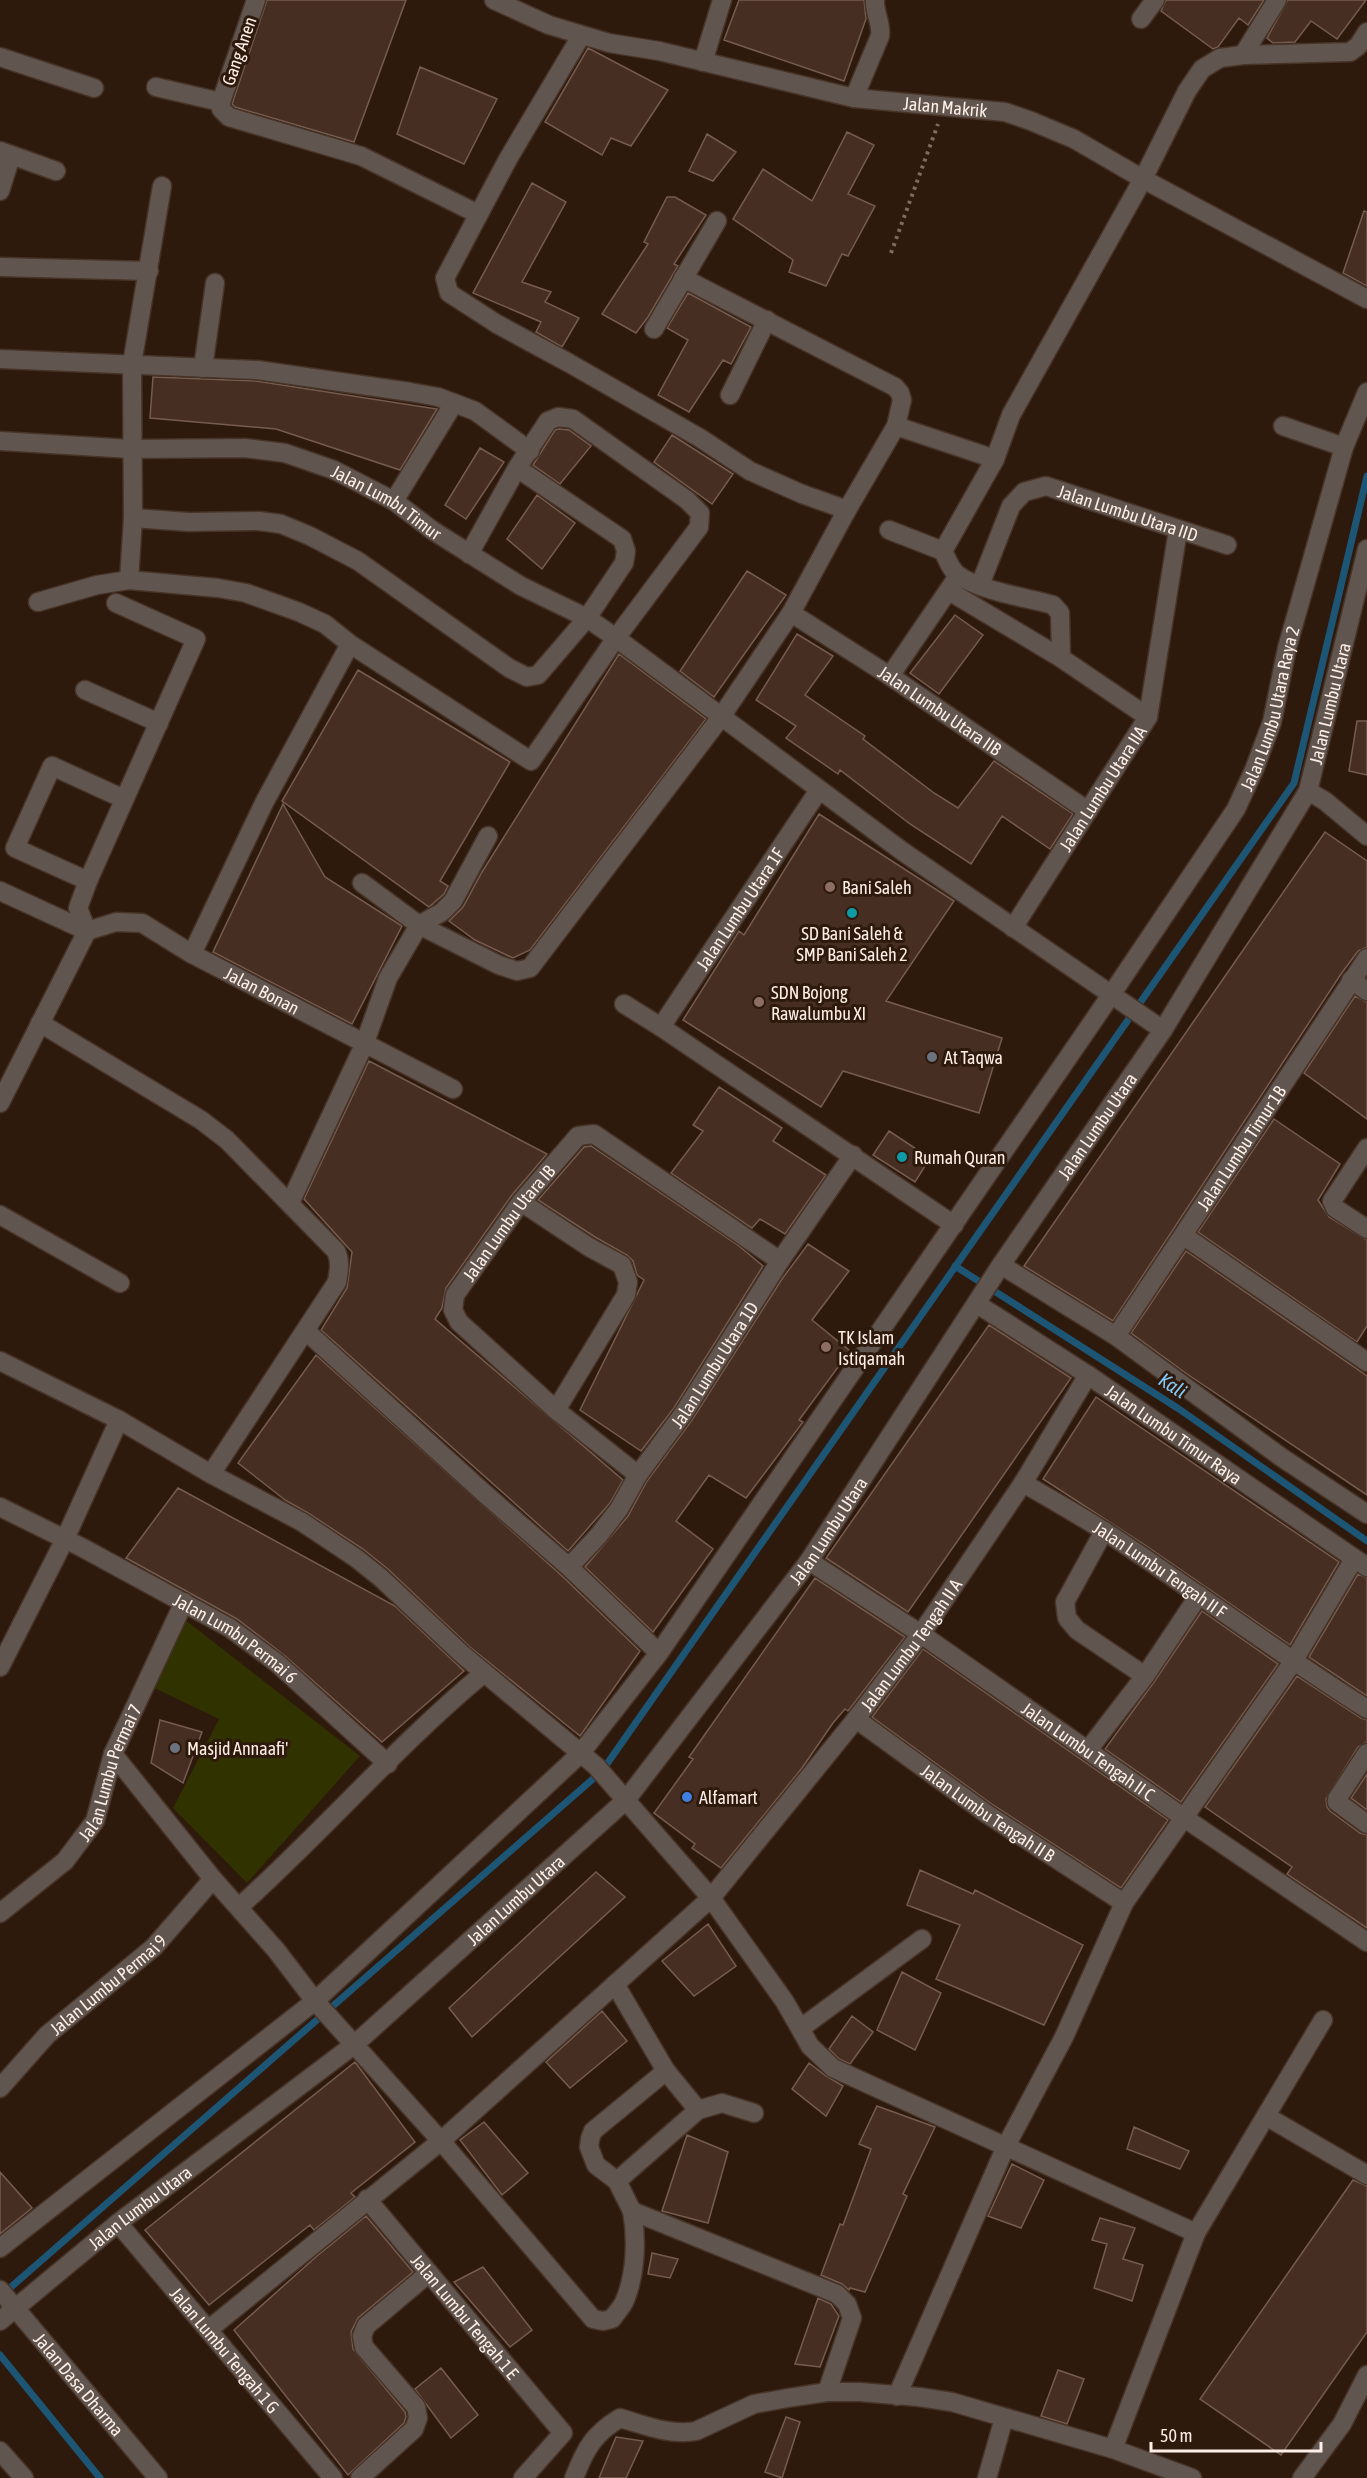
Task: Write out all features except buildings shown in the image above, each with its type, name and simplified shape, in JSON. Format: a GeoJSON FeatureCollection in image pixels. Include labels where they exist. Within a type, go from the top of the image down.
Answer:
{"type":"FeatureCollection","features":[{"type":"Feature","properties":{"kind":"street","name":"Gang Anen"},"geometry":{"type":"LineString","coordinates":[[221,102],[256,0]]}},
{"type":"Feature","properties":{"kind":"street","name":"Jalan Makrik"},"geometry":{"type":"LineString","coordinates":[[494,0],[549,25],[581,36],[854,98],[1005,112],[1032,121],[1074,138],[1143,179],[1367,299]]}},
{"type":"Feature","properties":{"kind":"street"},"geometry":{"type":"LineString","coordinates":[[703,62],[722,0]]}},
{"type":"Feature","properties":{"kind":"street"},"geometry":{"type":"LineString","coordinates":[[854,98],[880,36],[881,27],[876,15],[875,0]]}},
{"type":"Feature","properties":{"kind":"street"},"geometry":{"type":"LineString","coordinates":[[1141,19],[1155,0]]}},
{"type":"Feature","properties":{"kind":"street"},"geometry":{"type":"LineString","coordinates":[[1243,56],[1277,0]]}},
{"type":"Feature","properties":{"kind":"street"},"geometry":{"type":"LineString","coordinates":[[943,551],[995,459],[1011,415],[1143,179],[1187,91],[1202,69],[1220,58],[1350,52],[1358,46],[1367,32]]}},
{"type":"Feature","properties":{"kind":"street"},"geometry":{"type":"LineString","coordinates":[[581,36],[478,214],[445,278],[449,293],[497,324],[700,438],[750,471],[802,494],[847,510]]}},
{"type":"Feature","properties":{"kind":"street"},"geometry":{"type":"LineString","coordinates":[[0,57],[94,88]]}},
{"type":"Feature","properties":{"kind":"street"},"geometry":{"type":"LineString","coordinates":[[156,87],[221,102],[221,109],[229,117],[362,156],[478,214]]}},
{"type":"Feature","properties":{"kind":"street"},"geometry":{"type":"LineString","coordinates":[[0,191],[6,154],[56,171]]}},
{"type":"Feature","properties":{"kind":"street"},"geometry":{"type":"LineString","coordinates":[[129,580],[133,518],[132,364],[162,186]]}},
{"type":"Feature","properties":{"kind":"street"},"geometry":{"type":"LineString","coordinates":[[654,329],[717,221]]}},
{"type":"Feature","properties":{"kind":"street"},"geometry":{"type":"LineString","coordinates":[[0,267],[149,271]]}},
{"type":"Feature","properties":{"kind":"street"},"geometry":{"type":"LineString","coordinates":[[362,884],[419,926],[499,965],[517,971],[530,968],[722,717],[791,613],[896,426],[902,400],[895,387],[683,278]]}},
{"type":"Feature","properties":{"kind":"street"},"geometry":{"type":"LineString","coordinates":[[203,368],[215,283]]}},
{"type":"Feature","properties":{"kind":"street"},"geometry":{"type":"LineString","coordinates":[[730,395],[767,320]]}},
{"type":"Feature","properties":{"kind":"street"},"geometry":{"type":"LineString","coordinates":[[0,360],[256,370],[410,392],[475,411],[530,451]]}},
{"type":"Feature","properties":{"kind":"street","name":"Jalan Lumbu Utara Raya 2"},"geometry":{"type":"LineString","coordinates":[[1111,995],[1236,809],[1254,770],[1272,722],[1287,648],[1344,447],[1367,392]]}},
{"type":"Feature","properties":{"kind":"street"},"geometry":{"type":"LineString","coordinates":[[394,501],[454,403]]}},
{"type":"Feature","properties":{"kind":"street"},"geometry":{"type":"LineString","coordinates":[[38,603],[97,585],[129,580],[246,593],[325,624],[350,644],[531,761],[616,638],[699,526],[700,513],[687,500],[573,419],[558,417],[548,421],[517,468],[469,554]]}},
{"type":"Feature","properties":{"kind":"street"},"geometry":{"type":"LineString","coordinates":[[896,426],[995,459]]}},
{"type":"Feature","properties":{"kind":"street"},"geometry":{"type":"LineString","coordinates":[[1283,426],[1344,447]]}},
{"type":"Feature","properties":{"kind":"street","name":"Jalan Lumbu Timur"},"geometry":{"type":"LineString","coordinates":[[0,441],[131,449],[244,448],[285,453],[334,470],[394,501],[432,531],[521,586],[587,618],[902,851],[1157,1025]]}},
{"type":"Feature","properties":{"kind":"street"},"geometry":{"type":"LineString","coordinates":[[133,518],[189,522],[259,521],[281,524],[358,561],[509,668],[528,677],[538,675],[587,618],[624,563],[626,551],[622,538],[517,468]]}},
{"type":"Feature","properties":{"kind":"street","name":"Jalan Lumbu Utara IID"},"geometry":{"type":"LineString","coordinates":[[980,585],[1011,507],[1024,492],[1046,486],[1227,545]]}},
{"type":"Feature","properties":{"kind":"street"},"geometry":{"type":"LineString","coordinates":[[889,530],[943,551],[954,583],[1148,717]]}},
{"type":"Feature","properties":{"kind":"street","name":"Jalan Lumbu Utara IIA"},"geometry":{"type":"LineString","coordinates":[[1013,928],[1148,717],[1178,530]]}},
{"type":"Feature","properties":{"kind":"street","name":"Jalan Lumbu Utara"},"geometry":{"type":"LineString","coordinates":[[1,2320],[8,2299],[118,2223],[351,2038],[622,1795],[809,1560],[980,1300],[1308,790],[1367,549]]}},
{"type":"Feature","properties":{"kind":"street"},"geometry":{"type":"LineString","coordinates":[[954,583],[980,585],[1053,605],[1060,613],[1061,658]]}},
{"type":"Feature","properties":{"kind":"street"},"geometry":{"type":"LineString","coordinates":[[890,676],[954,583]]}},
{"type":"Feature","properties":{"kind":"street"},"geometry":{"type":"LineString","coordinates":[[0,1103],[87,931],[78,908],[88,881],[196,639],[117,603]]}},
{"type":"Feature","properties":{"kind":"street","name":"Jalan Lumbu Utara IIB"},"geometry":{"type":"LineString","coordinates":[[791,613],[890,676],[1088,811]]}},
{"type":"Feature","properties":{"kind":"street"},"geometry":{"type":"LineString","coordinates":[[192,954],[264,803],[350,644]]}},
{"type":"Feature","properties":{"kind":"street"},"geometry":{"type":"LineString","coordinates":[[85,690],[159,723]]}},
{"type":"Feature","properties":{"kind":"street"},"geometry":{"type":"LineString","coordinates":[[88,881],[15,848],[52,766],[124,799]]}},
{"type":"Feature","properties":{"kind":"street","name":"Jalan Lumbu Utara 1F"},"geometry":{"type":"LineString","coordinates":[[661,1027],[819,790]]}},
{"type":"Feature","properties":{"kind":"street"},"geometry":{"type":"LineString","coordinates":[[1308,790],[1367,836]]}},
{"type":"Feature","properties":{"kind":"street"},"geometry":{"type":"LineString","coordinates":[[290,1203],[364,1045],[388,978],[419,926],[442,912],[453,901],[488,836]]}},
{"type":"Feature","properties":{"kind":"street"},"geometry":{"type":"LineString","coordinates":[[0,891],[87,931]]}},
{"type":"Feature","properties":{"kind":"street","name":"Jalan Bonan"},"geometry":{"type":"LineString","coordinates":[[87,931],[116,922],[142,922],[192,954],[364,1045],[453,1089]]}},
{"type":"Feature","properties":{"kind":"street","name":"Jalan Lumbu Timur 1B"},"geometry":{"type":"LineString","coordinates":[[1116,1336],[1367,958]]}},
{"type":"Feature","properties":{"kind":"street"},"geometry":{"type":"LineString","coordinates":[[1352,980],[1367,991]]}},
{"type":"Feature","properties":{"kind":"street"},"geometry":{"type":"LineString","coordinates":[[0,2248],[319,2006],[580,1754],[659,1653],[1111,995]]}},
{"type":"Feature","properties":{"kind":"street"},"geometry":{"type":"LineString","coordinates":[[624,1004],[853,1155],[954,1225]]}},
{"type":"Feature","properties":{"kind":"street"},"geometry":{"type":"LineString","coordinates":[[40,1023],[201,1120],[227,1140],[336,1251],[339,1257],[337,1281],[211,1474]]}},
{"type":"Feature","properties":{"kind":"street","name":"Jalan Lumbu Utara IB"},"geometry":{"type":"LineString","coordinates":[[638,1475],[556,1410],[459,1322],[453,1311],[455,1295],[521,1202],[578,1136],[594,1134],[780,1260]]}},
{"type":"Feature","properties":{"kind":"street"},"geometry":{"type":"LineString","coordinates":[[1367,1148],[1332,1201],[1335,1208],[1367,1229]]}},
{"type":"Feature","properties":{"kind":"street","name":"Jalan Lumbu Utara 1D"},"geometry":{"type":"LineString","coordinates":[[569,1567],[599,1535],[619,1509],[638,1475],[683,1414],[780,1260],[853,1155]]}},
{"type":"Feature","properties":{"kind":"street"},"geometry":{"type":"LineString","coordinates":[[521,1202],[589,1247],[622,1265],[628,1282],[626,1295],[556,1410]]}},
{"type":"Feature","properties":{"kind":"street"},"geometry":{"type":"LineString","coordinates":[[0,1215],[120,1282]]}},
{"type":"Feature","properties":{"kind":"street"},"geometry":{"type":"LineString","coordinates":[[1184,1236],[1364,1354]]}},
{"type":"Feature","properties":{"kind":"street"},"geometry":{"type":"LineString","coordinates":[[998,1271],[1116,1336],[1281,1457],[1367,1514]]}},
{"type":"Feature","properties":{"kind":"street","name":"Jalan Lumbu Timur Raya"},"geometry":{"type":"LineString","coordinates":[[980,1300],[1361,1563]]}},
{"type":"Feature","properties":{"kind":"street"},"geometry":{"type":"LineString","coordinates":[[306,1331],[569,1567],[659,1653]]}},
{"type":"Feature","properties":{"kind":"street"},"geometry":{"type":"LineString","coordinates":[[0,1361],[119,1420],[211,1474],[302,1522],[356,1558],[381,1578],[484,1673],[596,1766],[711,1898],[801,2028],[810,2046],[833,2068],[1196,2232]]}},
{"type":"Feature","properties":{"kind":"street","name":"Jalan Lumbu Tengah II A"},"geometry":{"type":"LineString","coordinates":[[208,2330],[441,2141],[711,1898],[856,1719],[921,1634],[1023,1483],[1088,1375]]}},
{"type":"Feature","properties":{"kind":"street"},"geometry":{"type":"LineString","coordinates":[[1,1659],[65,1539],[119,1420]]}},
{"type":"Feature","properties":{"kind":"street","name":"Jalan Lumbu Tengah II F"},"geometry":{"type":"LineString","coordinates":[[1023,1483],[1104,1531],[1293,1662],[1367,1709]]}},
{"type":"Feature","properties":{"kind":"street","name":"Jalan Lumbu Permai 6"},"geometry":{"type":"LineString","coordinates":[[0,1507],[65,1539],[230,1628],[277,1663],[388,1764]]}},
{"type":"Feature","properties":{"kind":"street"},"geometry":{"type":"LineString","coordinates":[[1104,1531],[1065,1602],[1067,1618],[1077,1630],[1145,1676]]}},
{"type":"Feature","properties":{"kind":"street","name":"Jalan Lumbu Tengah II C"},"geometry":{"type":"LineString","coordinates":[[809,1560],[921,1634],[1367,1942]]}},
{"type":"Feature","properties":{"kind":"street"},"geometry":{"type":"LineString","coordinates":[[897,2396],[1006,2146],[1065,2037],[1124,1903],[1361,1563]]}},
{"type":"Feature","properties":{"kind":"street"},"geometry":{"type":"LineString","coordinates":[[1088,1750],[1145,1676],[1199,1595]]}},
{"type":"Feature","properties":{"kind":"street","name":"Jalan Lumbu Permai 7"},"geometry":{"type":"LineString","coordinates":[[0,1913],[65,1861],[95,1821],[113,1754],[184,1602]]}},
{"type":"Feature","properties":{"kind":"street"},"geometry":{"type":"LineString","coordinates":[[239,1907],[451,1701],[484,1673]]}},
{"type":"Feature","properties":{"kind":"street","name":"Jalan Lumbu Tengah II B"},"geometry":{"type":"LineString","coordinates":[[856,1719],[987,1814],[1124,1903]]}},
{"type":"Feature","properties":{"kind":"street"},"geometry":{"type":"LineString","coordinates":[[1367,1753],[1337,1802],[1367,1824]]}},
{"type":"Feature","properties":{"kind":"street"},"geometry":{"type":"LineString","coordinates":[[113,1754],[213,1879],[276,1950],[319,2006],[351,2038],[593,2319],[603,2321],[612,2319],[625,2301],[637,2234],[632,2211],[617,2181],[596,2165],[590,2147],[593,2131],[666,2071]]}},
{"type":"Feature","properties":{"kind":"street","name":"Jalan Lumbu Permai 9"},"geometry":{"type":"LineString","coordinates":[[4,2076],[47,2035],[154,1947],[213,1879]]}},
{"type":"Feature","properties":{"kind":"street"},"geometry":{"type":"LineString","coordinates":[[801,2028],[922,1939]]}},
{"type":"Feature","properties":{"kind":"street"},"geometry":{"type":"LineString","coordinates":[[615,1984],[666,2071],[698,2110]]}},
{"type":"Feature","properties":{"kind":"street"},"geometry":{"type":"LineString","coordinates":[[1113,2450],[1196,2232],[1323,2020]]}},
{"type":"Feature","properties":{"kind":"street"},"geometry":{"type":"LineString","coordinates":[[617,2181],[698,2110],[722,2103],[754,2113]]}},
{"type":"Feature","properties":{"kind":"street"},"geometry":{"type":"LineString","coordinates":[[1266,2116],[1367,2175]]}},
{"type":"Feature","properties":{"kind":"street","name":"Jalan Lumbu Tengah 1 E"},"geometry":{"type":"LineString","coordinates":[[367,2199],[563,2433],[523,2478]]}},
{"type":"Feature","properties":{"kind":"street"},"geometry":{"type":"LineString","coordinates":[[632,2211],[837,2294],[847,2304],[852,2318],[827,2392]]}},
{"type":"Feature","properties":{"kind":"street","name":"Jalan Lumbu Tengah 1 G"},"geometry":{"type":"LineString","coordinates":[[118,2223],[333,2478]]}},
{"type":"Feature","properties":{"kind":"street"},"geometry":{"type":"LineString","coordinates":[[360,2478],[414,2429],[418,2418],[416,2407],[364,2347],[362,2336],[366,2326],[429,2273]]}},
{"type":"Feature","properties":{"kind":"street","name":"Jalan Dasa Dharma"},"geometry":{"type":"LineString","coordinates":[[8,2299],[158,2478]]}},
{"type":"Feature","properties":{"kind":"street"},"geometry":{"type":"LineString","coordinates":[[1302,2478],[1342,2424],[1367,2375]]}},
{"type":"Feature","properties":{"kind":"street"},"geometry":{"type":"LineString","coordinates":[[574,2478],[581,2460],[601,2429],[620,2418],[676,2433],[686,2433],[696,2431],[754,2404],[827,2392],[860,2392],[952,2402],[1113,2450],[1192,2478]]}},
{"type":"Feature","properties":{"kind":"street"},"geometry":{"type":"LineString","coordinates":[[987,2478],[1004,2418]]}},
{"type":"Feature","properties":{"kind":"street"},"geometry":{"type":"LineString","coordinates":[[0,2451],[24,2478]]}},
{"type":"Feature","properties":{"kind":"path"},"geometry":{"type":"LineString","coordinates":[[891,254],[944,108]]}},
{"type":"Feature","properties":{"kind":"shaded area"},"geometry":{"type":"Polygon","coordinates":[[[184,1619],[360,1756],[247,1883],[173,1808],[219,1719],[150,1686],[184,1619]]]}},
{"type":"Feature","properties":{"kind":"waterway"},"geometry":{"type":"LineString","coordinates":[[3,2294],[602,1771],[1294,783],[1367,476]]}},
{"type":"Feature","properties":{"kind":"waterway","name":"Kali"},"geometry":{"type":"LineString","coordinates":[[955,1266],[1179,1409],[1367,1541]]}},
{"type":"Feature","properties":{"kind":"waterway"},"geometry":{"type":"LineString","coordinates":[[0,2355],[100,2478]]}},
{"type":"Feature","properties":{"kind":"place","name":"Bani Saleh"},"geometry":{"type":"Point","coordinates":[830,887]}},
{"type":"Feature","properties":{"kind":"place","name":"SD Bani Saleh & SMP Bani Saleh 2"},"geometry":{"type":"Point","coordinates":[852,913]}},
{"type":"Feature","properties":{"kind":"place","name":"SDN Bojong Rawalumbu XI"},"geometry":{"type":"Point","coordinates":[759,1002]}},
{"type":"Feature","properties":{"kind":"place","name":"At Taqwa"},"geometry":{"type":"Point","coordinates":[932,1057]}},
{"type":"Feature","properties":{"kind":"place","name":"Rumah Quran"},"geometry":{"type":"Point","coordinates":[902,1157]}},
{"type":"Feature","properties":{"kind":"place","name":"TK Islam Istiqamah"},"geometry":{"type":"Point","coordinates":[826,1347]}},
{"type":"Feature","properties":{"kind":"place","name":"Masjid Annaafi'"},"geometry":{"type":"Point","coordinates":[175,1748]}},
{"type":"Feature","properties":{"kind":"place","name":"Alfamart"},"geometry":{"type":"Point","coordinates":[687,1797]}}]}
